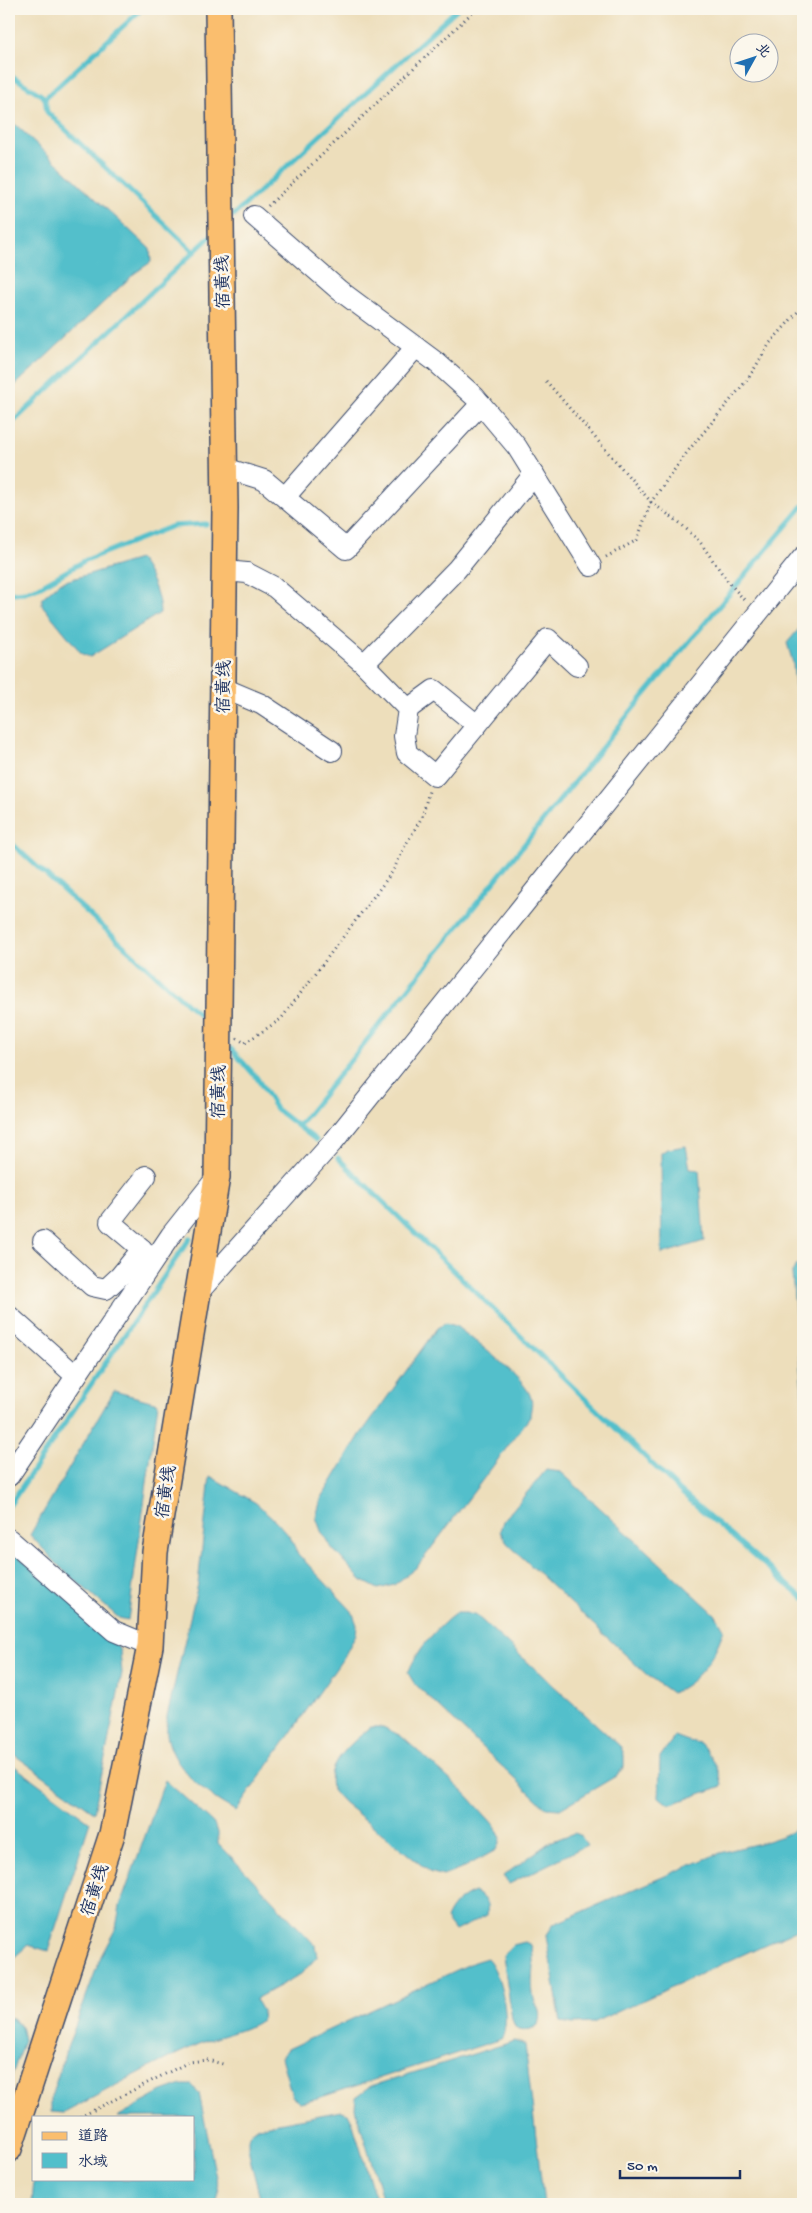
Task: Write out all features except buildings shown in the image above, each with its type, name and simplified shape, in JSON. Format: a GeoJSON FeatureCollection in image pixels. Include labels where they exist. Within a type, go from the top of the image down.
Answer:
{"type":"FeatureCollection","features":[{"type":"Feature","properties":{"kind":"main road","name":"宿黄线"},"geometry":{"type":"LineString","coordinates":[[9,2149],[112,1834],[150,1646],[155,1552],[217,1177],[225,468],[218,9]]}},
{"type":"Feature","properties":{"kind":"street"},"geometry":{"type":"LineString","coordinates":[[254,216],[339,290],[436,362],[481,404],[517,447],[591,566]]}},
{"type":"Feature","properties":{"kind":"street"},"geometry":{"type":"LineString","coordinates":[[285,497],[416,347]]}},
{"type":"Feature","properties":{"kind":"street"},"geometry":{"type":"LineString","coordinates":[[225,468],[264,480],[346,549],[481,404]]}},
{"type":"Feature","properties":{"kind":"street"},"geometry":{"type":"LineString","coordinates":[[364,664],[458,569],[534,474]]}},
{"type":"Feature","properties":{"kind":"street"},"geometry":{"type":"LineString","coordinates":[[197,1294],[333,1142],[803,557]]}},
{"type":"Feature","properties":{"kind":"street"},"geometry":{"type":"LineString","coordinates":[[224,571],[247,573],[274,587],[364,664],[408,709]]}},
{"type":"Feature","properties":{"kind":"street"},"geometry":{"type":"LineString","coordinates":[[477,725],[434,690],[408,709],[404,736],[407,753],[435,776],[548,639],[577,666]]}},
{"type":"Feature","properties":{"kind":"street"},"geometry":{"type":"LineString","coordinates":[[223,688],[261,704],[332,750]]}},
{"type":"Feature","properties":{"kind":"street"},"geometry":{"type":"LineString","coordinates":[[146,1176],[110,1222],[147,1256]]}},
{"type":"Feature","properties":{"kind":"street"},"geometry":{"type":"LineString","coordinates":[[43,1241],[92,1286],[106,1289],[171,1235],[217,1177]]}},
{"type":"Feature","properties":{"kind":"street"},"geometry":{"type":"LineString","coordinates":[[9,1476],[76,1376],[147,1256]]}},
{"type":"Feature","properties":{"kind":"street"},"geometry":{"type":"LineString","coordinates":[[9,1316],[76,1376]]}},
{"type":"Feature","properties":{"kind":"street"},"geometry":{"type":"LineString","coordinates":[[9,1539],[114,1631],[150,1646]]}},
{"type":"Feature","properties":{"kind":"path"},"geometry":{"type":"LineString","coordinates":[[254,216],[263,211],[476,9]]}},
{"type":"Feature","properties":{"kind":"path"},"geometry":{"type":"LineString","coordinates":[[591,566],[637,540],[651,502],[688,451],[748,379],[770,343],[803,306]]}},
{"type":"Feature","properties":{"kind":"path"},"geometry":{"type":"LineString","coordinates":[[546,381],[651,502],[680,523],[700,542],[740,594]]}},
{"type":"Feature","properties":{"kind":"path"},"geometry":{"type":"LineString","coordinates":[[218,1027],[245,1043],[281,1019],[394,871],[405,846],[422,817],[435,776]]}},
{"type":"Feature","properties":{"kind":"path"},"geometry":{"type":"LineString","coordinates":[[82,2116],[189,2062],[206,2060],[224,2064]]}},
{"type":"Feature","properties":{"kind":"water"},"geometry":{"type":"Polygon","coordinates":[[[9,124],[16,125],[150,249],[151,262],[135,273],[9,391],[9,124]]]}},
{"type":"Feature","properties":{"kind":"water"},"geometry":{"type":"Polygon","coordinates":[[[139,559],[154,585],[160,613],[90,657],[82,654],[42,605],[42,598],[59,583],[139,559]]]}},
{"type":"Feature","properties":{"kind":"water"},"geometry":{"type":"Polygon","coordinates":[[[803,624],[803,695],[795,686],[793,663],[787,643],[803,624]]]}},
{"type":"Feature","properties":{"kind":"water"},"geometry":{"type":"Polygon","coordinates":[[[803,716],[803,814],[798,730],[803,716]]]}},
{"type":"Feature","properties":{"kind":"water"},"geometry":{"type":"Polygon","coordinates":[[[686,1146],[690,1169],[699,1170],[704,1241],[662,1254],[661,1153],[667,1149],[686,1146]]]}},
{"type":"Feature","properties":{"kind":"water"},"geometry":{"type":"Polygon","coordinates":[[[803,1264],[803,1403],[792,1273],[796,1265],[803,1264]]]}},
{"type":"Feature","properties":{"kind":"water"},"geometry":{"type":"Polygon","coordinates":[[[446,1323],[456,1326],[498,1360],[520,1381],[531,1398],[530,1417],[417,1567],[394,1585],[378,1589],[361,1580],[330,1546],[321,1531],[316,1517],[321,1499],[360,1435],[437,1328],[446,1323]]]}},
{"type":"Feature","properties":{"kind":"water"},"geometry":{"type":"Polygon","coordinates":[[[114,1391],[158,1403],[128,1620],[119,1618],[61,1568],[30,1535],[114,1391]]]}},
{"type":"Feature","properties":{"kind":"water"},"geometry":{"type":"Polygon","coordinates":[[[546,1470],[561,1472],[715,1614],[724,1629],[720,1640],[710,1659],[698,1675],[682,1688],[672,1693],[647,1675],[507,1543],[500,1531],[503,1521],[546,1470]]]}},
{"type":"Feature","properties":{"kind":"water"},"geometry":{"type":"Polygon","coordinates":[[[210,1476],[256,1503],[275,1520],[290,1537],[298,1554],[352,1611],[357,1625],[356,1634],[344,1657],[236,1811],[204,1791],[186,1772],[172,1751],[167,1734],[167,1716],[198,1584],[210,1476]]]}},
{"type":"Feature","properties":{"kind":"water"},"geometry":{"type":"Polygon","coordinates":[[[11,1550],[114,1641],[120,1651],[122,1673],[94,1812],[9,1751],[9,1554],[11,1550]]]}},
{"type":"Feature","properties":{"kind":"water"},"geometry":{"type":"Polygon","coordinates":[[[456,1613],[477,1616],[621,1747],[624,1755],[624,1767],[616,1776],[560,1809],[546,1808],[414,1683],[408,1673],[416,1656],[441,1625],[456,1613]]]}},
{"type":"Feature","properties":{"kind":"water"},"geometry":{"type":"Polygon","coordinates":[[[371,1727],[383,1727],[401,1736],[466,1794],[494,1825],[501,1838],[496,1850],[461,1869],[443,1876],[430,1872],[343,1802],[331,1786],[330,1778],[333,1769],[343,1753],[371,1727]]]}},
{"type":"Feature","properties":{"kind":"water"},"geometry":{"type":"Polygon","coordinates":[[[675,1736],[700,1743],[714,1763],[722,1786],[669,1805],[659,1797],[660,1757],[675,1736]]]}},
{"type":"Feature","properties":{"kind":"water"},"geometry":{"type":"Polygon","coordinates":[[[9,1762],[90,1822],[48,1951],[28,1945],[9,1962],[9,1762]]]}},
{"type":"Feature","properties":{"kind":"water"},"geometry":{"type":"Polygon","coordinates":[[[165,1780],[213,1823],[218,1832],[218,1843],[315,1945],[317,1957],[301,1974],[255,1999],[262,2011],[261,2020],[241,2030],[211,2039],[186,2050],[64,2113],[51,2112],[51,2097],[66,2051],[101,1956],[116,1928],[120,1906],[165,1780]]]}},
{"type":"Feature","properties":{"kind":"water"},"geometry":{"type":"Polygon","coordinates":[[[803,1823],[803,1927],[593,2023],[573,2024],[561,2022],[546,1936],[554,1924],[715,1855],[784,1835],[795,1830],[803,1823]]]}},
{"type":"Feature","properties":{"kind":"water"},"geometry":{"type":"Polygon","coordinates":[[[574,1833],[581,1836],[587,1845],[509,1884],[503,1876],[550,1842],[574,1833]]]}},
{"type":"Feature","properties":{"kind":"water"},"geometry":{"type":"Polygon","coordinates":[[[474,1892],[485,1901],[487,1915],[455,1931],[446,1919],[448,1914],[457,1902],[474,1892]]]}},
{"type":"Feature","properties":{"kind":"water"},"geometry":{"type":"Polygon","coordinates":[[[525,1942],[531,1945],[533,1963],[532,1988],[540,2015],[538,2025],[526,2030],[515,2027],[512,2019],[503,1956],[513,1945],[525,1942]]]}},
{"type":"Feature","properties":{"kind":"water"},"geometry":{"type":"Polygon","coordinates":[[[487,1958],[492,1964],[503,1997],[505,2022],[501,2039],[318,2098],[300,2102],[292,2096],[281,2057],[288,2049],[474,1962],[487,1958]]]}},
{"type":"Feature","properties":{"kind":"water"},"geometry":{"type":"Polygon","coordinates":[[[9,2017],[21,2026],[24,2040],[9,2084],[9,2017]]]}},
{"type":"Feature","properties":{"kind":"water"},"geometry":{"type":"Polygon","coordinates":[[[515,2041],[525,2045],[544,2204],[384,2204],[355,2108],[356,2097],[371,2086],[515,2041]]]}},
{"type":"Feature","properties":{"kind":"water"},"geometry":{"type":"Polygon","coordinates":[[[182,2085],[192,2085],[199,2093],[219,2192],[216,2204],[32,2204],[34,2180],[195,2180],[195,2116],[119,2116],[162,2092],[182,2085]]]}},
{"type":"Feature","properties":{"kind":"water"},"geometry":{"type":"Polygon","coordinates":[[[341,2111],[348,2113],[352,2121],[373,2191],[379,2204],[262,2204],[249,2153],[249,2135],[258,2127],[341,2111]]]}},
{"type":"Feature","properties":{"kind":"waterway"},"geometry":{"type":"LineString","coordinates":[[9,73],[45,98],[142,9]]}},
{"type":"Feature","properties":{"kind":"waterway"},"geometry":{"type":"LineString","coordinates":[[234,215],[457,9]]}},
{"type":"Feature","properties":{"kind":"waterway"},"geometry":{"type":"LineString","coordinates":[[45,98],[47,112],[194,252]]}},
{"type":"Feature","properties":{"kind":"waterway"},"geometry":{"type":"LineString","coordinates":[[9,426],[212,235]]}},
{"type":"Feature","properties":{"kind":"waterway"},"geometry":{"type":"LineString","coordinates":[[298,1126],[632,710],[803,506]]}},
{"type":"Feature","properties":{"kind":"waterway"},"geometry":{"type":"LineString","coordinates":[[9,590],[13,593],[25,592],[39,587],[86,560],[173,526],[206,524]]}},
{"type":"Feature","properties":{"kind":"waterway"},"geometry":{"type":"LineString","coordinates":[[9,841],[206,1021]]}},
{"type":"Feature","properties":{"kind":"waterway"},"geometry":{"type":"LineString","coordinates":[[231,1049],[257,1078],[276,1109],[316,1140]]}},
{"type":"Feature","properties":{"kind":"waterway"},"geometry":{"type":"LineString","coordinates":[[338,1158],[681,1492],[803,1598]]}},
{"type":"Feature","properties":{"kind":"waterway"},"geometry":{"type":"LineString","coordinates":[[9,1506],[190,1238]]}}]}
